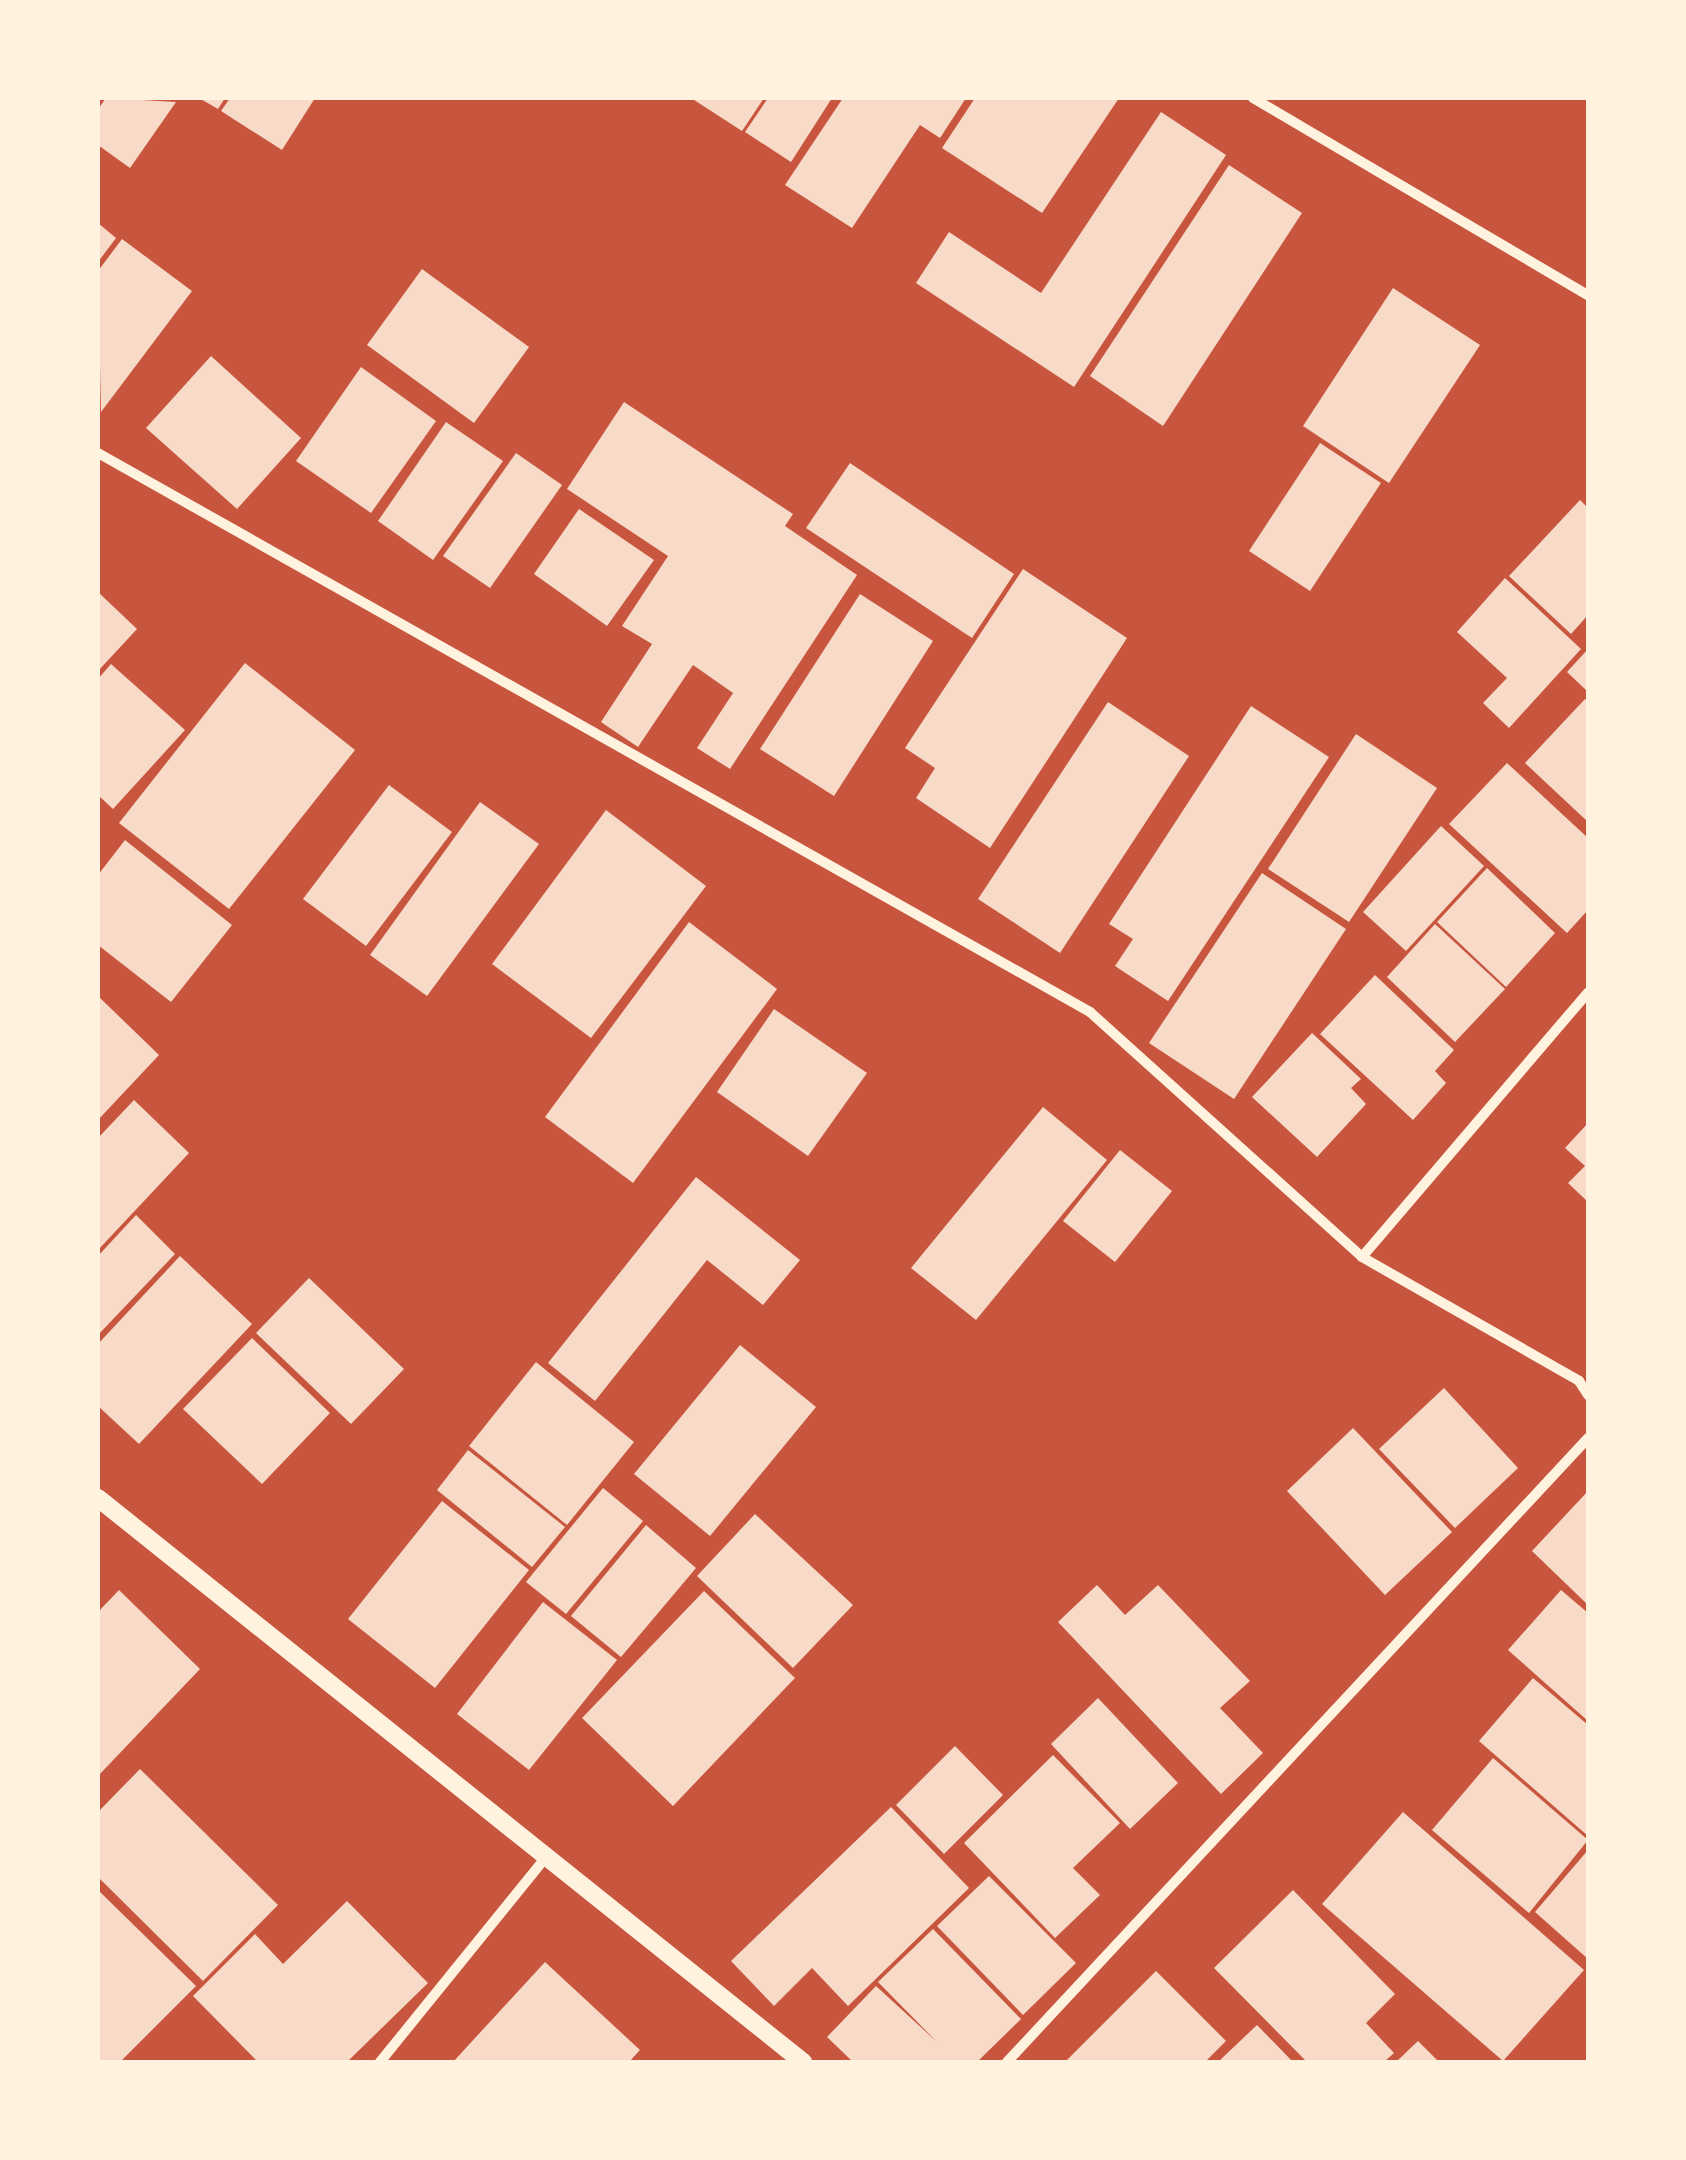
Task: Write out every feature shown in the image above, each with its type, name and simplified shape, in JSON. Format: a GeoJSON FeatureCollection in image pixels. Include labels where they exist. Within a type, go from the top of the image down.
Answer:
{"type":"FeatureCollection","features":[{"type":"Feature","properties":{"kind":"street"},"geometry":{"type":"LineString","coordinates":[[1253,98],[1588,295]]}},
{"type":"Feature","properties":{"kind":"street"},"geometry":{"type":"LineString","coordinates":[[98,453],[1090,1012],[1362,1257],[1578,1380],[1588,1395]]}},
{"type":"Feature","properties":{"kind":"street"},"geometry":{"type":"LineString","coordinates":[[1362,1257],[1588,992]]}},
{"type":"Feature","properties":{"kind":"street"},"geometry":{"type":"LineString","coordinates":[[1007,2062],[1588,1438]]}},
{"type":"Feature","properties":{"kind":"street"},"geometry":{"type":"LineString","coordinates":[[98,1498],[803,2062]]}},
{"type":"Feature","properties":{"kind":"street"},"geometry":{"type":"LineString","coordinates":[[380,2062],[547,1856]]}},
{"type":"Feature","properties":{"kind":"building"},"geometry":{"type":"Polygon","coordinates":[[[106,98],[176,102],[130,168],[98,145],[98,109],[106,98]]]}},
{"type":"Feature","properties":{"kind":"building"},"geometry":{"type":"Polygon","coordinates":[[[199,98],[225,98],[218,109],[199,98]]]}},
{"type":"Feature","properties":{"kind":"building"},"geometry":{"type":"Polygon","coordinates":[[[230,98],[315,98],[282,150],[221,111],[230,98]]]}},
{"type":"Feature","properties":{"kind":"building"},"geometry":{"type":"Polygon","coordinates":[[[691,98],[764,98],[742,131],[691,98]]]}},
{"type":"Feature","properties":{"kind":"building"},"geometry":{"type":"Polygon","coordinates":[[[768,98],[832,98],[791,162],[745,132],[768,98]]]}},
{"type":"Feature","properties":{"kind":"building"},"geometry":{"type":"Polygon","coordinates":[[[843,98],[966,98],[940,138],[920,125],[852,228],[785,185],[843,98]]]}},
{"type":"Feature","properties":{"kind":"building"},"geometry":{"type":"Polygon","coordinates":[[[975,98],[1119,98],[1042,213],[942,148],[975,98]]]}},
{"type":"Feature","properties":{"kind":"building"},"geometry":{"type":"Polygon","coordinates":[[[1161,112],[1226,155],[1074,387],[916,283],[949,232],[1041,293],[1161,112]]]}},
{"type":"Feature","properties":{"kind":"building"},"geometry":{"type":"Polygon","coordinates":[[[1229,165],[1302,213],[1163,426],[1090,376],[1229,165]]]}},
{"type":"Feature","properties":{"kind":"building"},"geometry":{"type":"Polygon","coordinates":[[[98,223],[116,238],[98,262],[98,223]]]}},
{"type":"Feature","properties":{"kind":"building"},"geometry":{"type":"Polygon","coordinates":[[[122,239],[192,291],[101,412],[98,271],[122,239]]]}},
{"type":"Feature","properties":{"kind":"building"},"geometry":{"type":"Polygon","coordinates":[[[422,269],[529,347],[474,423],[367,345],[422,269]]]}},
{"type":"Feature","properties":{"kind":"building"},"geometry":{"type":"Polygon","coordinates":[[[1393,288],[1480,345],[1389,483],[1303,426],[1393,288]]]}},
{"type":"Feature","properties":{"kind":"building"},"geometry":{"type":"Polygon","coordinates":[[[211,356],[301,438],[237,509],[146,428],[211,356]]]}},
{"type":"Feature","properties":{"kind":"building"},"geometry":{"type":"Polygon","coordinates":[[[361,367],[436,421],[371,513],[296,461],[361,367]]]}},
{"type":"Feature","properties":{"kind":"building"},"geometry":{"type":"Polygon","coordinates":[[[624,402],[793,514],[785,526],[857,575],[730,769],[697,748],[733,693],[693,665],[638,747],[601,722],[652,644],[622,626],[668,556],[567,489],[624,402]]]}},
{"type":"Feature","properties":{"kind":"building"},"geometry":{"type":"Polygon","coordinates":[[[446,422],[503,461],[433,560],[378,521],[446,422]]]}},
{"type":"Feature","properties":{"kind":"building"},"geometry":{"type":"Polygon","coordinates":[[[1320,443],[1381,483],[1310,591],[1249,551],[1320,443]]]}},
{"type":"Feature","properties":{"kind":"building"},"geometry":{"type":"Polygon","coordinates":[[[516,453],[562,485],[490,588],[443,556],[516,453]]]}},
{"type":"Feature","properties":{"kind":"building"},"geometry":{"type":"Polygon","coordinates":[[[850,463],[1014,574],[972,638],[806,528],[850,463]]]}},
{"type":"Feature","properties":{"kind":"building"},"geometry":{"type":"Polygon","coordinates":[[[1580,500],[1588,508],[1588,615],[1571,634],[1509,576],[1580,500]]]}},
{"type":"Feature","properties":{"kind":"building"},"geometry":{"type":"Polygon","coordinates":[[[579,509],[654,560],[607,626],[534,574],[579,509]]]}},
{"type":"Feature","properties":{"kind":"building"},"geometry":{"type":"Polygon","coordinates":[[[1023,569],[1127,638],[990,848],[916,798],[935,768],[905,748],[1023,569]]]}},
{"type":"Feature","properties":{"kind":"building"},"geometry":{"type":"Polygon","coordinates":[[[1505,578],[1581,649],[1509,728],[1483,703],[1507,678],[1457,632],[1505,578]]]}},
{"type":"Feature","properties":{"kind":"building"},"geometry":{"type":"Polygon","coordinates":[[[98,592],[137,629],[98,671],[98,592]]]}},
{"type":"Feature","properties":{"kind":"building"},"geometry":{"type":"Polygon","coordinates":[[[860,594],[933,641],[834,796],[760,749],[860,594]]]}},
{"type":"Feature","properties":{"kind":"building"},"geometry":{"type":"Polygon","coordinates":[[[1588,649],[1588,692],[1567,672],[1588,649]]]}},
{"type":"Feature","properties":{"kind":"building"},"geometry":{"type":"Polygon","coordinates":[[[245,663],[355,750],[229,909],[119,823],[245,663]]]}},
{"type":"Feature","properties":{"kind":"building"},"geometry":{"type":"Polygon","coordinates":[[[111,664],[185,730],[113,809],[98,795],[98,679],[111,664]]]}},
{"type":"Feature","properties":{"kind":"building"},"geometry":{"type":"Polygon","coordinates":[[[1585,699],[1588,702],[1588,822],[1525,763],[1585,699]]]}},
{"type":"Feature","properties":{"kind":"building"},"geometry":{"type":"Polygon","coordinates":[[[1108,702],[1189,756],[1060,953],[978,899],[1108,702]]]}},
{"type":"Feature","properties":{"kind":"building"},"geometry":{"type":"Polygon","coordinates":[[[1251,706],[1329,757],[1168,1001],[1115,966],[1133,939],[1109,924],[1251,706]]]}},
{"type":"Feature","properties":{"kind":"building"},"geometry":{"type":"Polygon","coordinates":[[[1356,734],[1437,788],[1349,922],[1268,869],[1356,734]]]}},
{"type":"Feature","properties":{"kind":"building"},"geometry":{"type":"Polygon","coordinates":[[[1507,763],[1588,838],[1588,910],[1567,933],[1449,824],[1507,763]]]}},
{"type":"Feature","properties":{"kind":"building"},"geometry":{"type":"Polygon","coordinates":[[[389,785],[452,832],[366,946],[303,899],[389,785]]]}},
{"type":"Feature","properties":{"kind":"building"},"geometry":{"type":"Polygon","coordinates":[[[480,802],[539,844],[427,996],[370,955],[480,802]]]}},
{"type":"Feature","properties":{"kind":"building"},"geometry":{"type":"Polygon","coordinates":[[[606,810],[706,886],[591,1038],[492,964],[606,810]]]}},
{"type":"Feature","properties":{"kind":"building"},"geometry":{"type":"Polygon","coordinates":[[[1441,826],[1484,866],[1406,951],[1363,912],[1441,826]]]}},
{"type":"Feature","properties":{"kind":"building"},"geometry":{"type":"Polygon","coordinates":[[[125,840],[232,925],[171,1002],[98,945],[98,875],[125,840]]]}},
{"type":"Feature","properties":{"kind":"building"},"geometry":{"type":"Polygon","coordinates":[[[1487,868],[1555,933],[1506,987],[1437,922],[1487,868]]]}},
{"type":"Feature","properties":{"kind":"building"},"geometry":{"type":"Polygon","coordinates":[[[1262,873],[1346,929],[1234,1099],[1149,1043],[1262,873]]]}},
{"type":"Feature","properties":{"kind":"building"},"geometry":{"type":"Polygon","coordinates":[[[689,922],[777,989],[633,1183],[545,1117],[689,922]]]}},
{"type":"Feature","properties":{"kind":"building"},"geometry":{"type":"Polygon","coordinates":[[[1435,924],[1505,989],[1455,1042],[1387,977],[1435,924]]]}},
{"type":"Feature","properties":{"kind":"building"},"geometry":{"type":"Polygon","coordinates":[[[1375,975],[1454,1050],[1435,1071],[1446,1083],[1413,1120],[1320,1034],[1375,975]]]}},
{"type":"Feature","properties":{"kind":"building"},"geometry":{"type":"Polygon","coordinates":[[[98,996],[159,1055],[98,1120],[98,996]]]}},
{"type":"Feature","properties":{"kind":"building"},"geometry":{"type":"Polygon","coordinates":[[[774,1009],[867,1073],[808,1156],[717,1092],[774,1009]]]}},
{"type":"Feature","properties":{"kind":"building"},"geometry":{"type":"Polygon","coordinates":[[[1312,1033],[1361,1079],[1351,1088],[1366,1104],[1317,1157],[1252,1097],[1312,1033]]]}},
{"type":"Feature","properties":{"kind":"building"},"geometry":{"type":"Polygon","coordinates":[[[134,1100],[189,1153],[98,1250],[98,1138],[134,1100]]]}},
{"type":"Feature","properties":{"kind":"building"},"geometry":{"type":"Polygon","coordinates":[[[1043,1107],[1107,1160],[976,1320],[911,1268],[1043,1107]]]}},
{"type":"Feature","properties":{"kind":"building"},"geometry":{"type":"Polygon","coordinates":[[[1588,1123],[1588,1202],[1568,1183],[1585,1166],[1565,1148],[1588,1123]]]}},
{"type":"Feature","properties":{"kind":"building"},"geometry":{"type":"Polygon","coordinates":[[[1120,1150],[1172,1191],[1115,1262],[1063,1221],[1120,1150]]]}},
{"type":"Feature","properties":{"kind":"building"},"geometry":{"type":"Polygon","coordinates":[[[696,1177],[800,1260],[763,1305],[707,1260],[595,1401],[548,1363],[696,1177]]]}},
{"type":"Feature","properties":{"kind":"building"},"geometry":{"type":"Polygon","coordinates":[[[136,1215],[175,1254],[98,1335],[98,1256],[136,1215]]]}},
{"type":"Feature","properties":{"kind":"building"},"geometry":{"type":"Polygon","coordinates":[[[180,1256],[252,1324],[139,1444],[98,1406],[98,1344],[180,1256]]]}},
{"type":"Feature","properties":{"kind":"building"},"geometry":{"type":"Polygon","coordinates":[[[309,1278],[404,1369],[351,1424],[256,1333],[309,1278]]]}},
{"type":"Feature","properties":{"kind":"building"},"geometry":{"type":"Polygon","coordinates":[[[252,1338],[330,1413],[262,1484],[183,1409],[252,1338]]]}},
{"type":"Feature","properties":{"kind":"building"},"geometry":{"type":"Polygon","coordinates":[[[740,1345],[816,1407],[710,1536],[634,1474],[740,1345]]]}},
{"type":"Feature","properties":{"kind":"building"},"geometry":{"type":"Polygon","coordinates":[[[536,1362],[634,1442],[567,1525],[469,1446],[536,1362]]]}},
{"type":"Feature","properties":{"kind":"building"},"geometry":{"type":"Polygon","coordinates":[[[1444,1388],[1518,1468],[1455,1528],[1379,1449],[1444,1388]]]}},
{"type":"Feature","properties":{"kind":"building"},"geometry":{"type":"Polygon","coordinates":[[[1353,1428],[1452,1532],[1385,1595],[1287,1491],[1353,1428]]]}},
{"type":"Feature","properties":{"kind":"building"},"geometry":{"type":"Polygon","coordinates":[[[468,1450],[565,1527],[532,1567],[437,1490],[468,1450]]]}},
{"type":"Feature","properties":{"kind":"building"},"geometry":{"type":"Polygon","coordinates":[[[603,1488],[643,1521],[566,1614],[526,1582],[603,1488]]]}},
{"type":"Feature","properties":{"kind":"building"},"geometry":{"type":"Polygon","coordinates":[[[1588,1491],[1588,1605],[1532,1551],[1588,1491]]]}},
{"type":"Feature","properties":{"kind":"building"},"geometry":{"type":"Polygon","coordinates":[[[442,1501],[529,1570],[435,1688],[348,1619],[442,1501]]]}},
{"type":"Feature","properties":{"kind":"building"},"geometry":{"type":"Polygon","coordinates":[[[755,1514],[853,1605],[793,1668],[697,1576],[755,1514]]]}},
{"type":"Feature","properties":{"kind":"building"},"geometry":{"type":"Polygon","coordinates":[[[646,1525],[696,1568],[621,1657],[571,1616],[646,1525]]]}},
{"type":"Feature","properties":{"kind":"building"},"geometry":{"type":"Polygon","coordinates":[[[1097,1585],[1125,1615],[1158,1585],[1250,1681],[1220,1708],[1263,1753],[1221,1794],[1058,1622],[1097,1585]]]}},
{"type":"Feature","properties":{"kind":"building"},"geometry":{"type":"Polygon","coordinates":[[[119,1590],[200,1669],[98,1776],[98,1612],[119,1590]]]}},
{"type":"Feature","properties":{"kind":"building"},"geometry":{"type":"Polygon","coordinates":[[[1561,1590],[1588,1613],[1588,1721],[1508,1650],[1561,1590]]]}},
{"type":"Feature","properties":{"kind":"building"},"geometry":{"type":"Polygon","coordinates":[[[704,1591],[795,1678],[673,1806],[582,1718],[704,1591]]]}},
{"type":"Feature","properties":{"kind":"building"},"geometry":{"type":"Polygon","coordinates":[[[543,1602],[617,1660],[529,1770],[457,1714],[543,1602]]]}},
{"type":"Feature","properties":{"kind":"building"},"geometry":{"type":"Polygon","coordinates":[[[1533,1678],[1588,1725],[1588,1836],[1479,1741],[1533,1678]]]}},
{"type":"Feature","properties":{"kind":"building"},"geometry":{"type":"Polygon","coordinates":[[[1098,1698],[1178,1783],[1130,1829],[1051,1744],[1098,1698]]]}},
{"type":"Feature","properties":{"kind":"building"},"geometry":{"type":"Polygon","coordinates":[[[955,1746],[1003,1795],[944,1854],[896,1805],[955,1746]]]}},
{"type":"Feature","properties":{"kind":"building"},"geometry":{"type":"Polygon","coordinates":[[[1053,1755],[1120,1823],[1073,1868],[1100,1895],[1055,1938],[964,1843],[1053,1755]]]}},
{"type":"Feature","properties":{"kind":"building"},"geometry":{"type":"Polygon","coordinates":[[[1493,1758],[1588,1840],[1529,1913],[1432,1830],[1493,1758]]]}},
{"type":"Feature","properties":{"kind":"building"},"geometry":{"type":"Polygon","coordinates":[[[140,1769],[278,1905],[203,1981],[98,1877],[98,1812],[140,1769]]]}},
{"type":"Feature","properties":{"kind":"building"},"geometry":{"type":"Polygon","coordinates":[[[891,1807],[969,1888],[848,2006],[812,1968],[774,2006],[731,1961],[891,1807]]]}},
{"type":"Feature","properties":{"kind":"building"},"geometry":{"type":"Polygon","coordinates":[[[1403,1812],[1584,1970],[1503,2061],[1322,1904],[1403,1812]]]}},
{"type":"Feature","properties":{"kind":"building"},"geometry":{"type":"Polygon","coordinates":[[[1588,1850],[1588,1959],[1535,1912],[1588,1850]]]}},
{"type":"Feature","properties":{"kind":"building"},"geometry":{"type":"Polygon","coordinates":[[[989,1876],[1076,1963],[1023,2015],[937,1926],[989,1876]]]}},
{"type":"Feature","properties":{"kind":"building"},"geometry":{"type":"Polygon","coordinates":[[[98,1890],[196,1986],[120,2062],[98,2062],[98,1890]]]}},
{"type":"Feature","properties":{"kind":"building"},"geometry":{"type":"Polygon","coordinates":[[[1293,1890],[1395,1994],[1366,2023],[1394,2053],[1384,2062],[1307,2062],[1214,1968],[1293,1890]]]}},
{"type":"Feature","properties":{"kind":"building"},"geometry":{"type":"Polygon","coordinates":[[[347,1901],[428,1983],[347,2062],[258,2062],[193,1996],[255,1934],[283,1964],[347,1901]]]}},
{"type":"Feature","properties":{"kind":"building"},"geometry":{"type":"Polygon","coordinates":[[[933,1929],[1021,2019],[977,2062],[853,2062],[827,2037],[876,1986],[937,2042],[878,1982],[933,1929]]]}},
{"type":"Feature","properties":{"kind":"building"},"geometry":{"type":"Polygon","coordinates":[[[545,1962],[640,2050],[629,2062],[453,2062],[545,1962]]]}},
{"type":"Feature","properties":{"kind":"building"},"geometry":{"type":"Polygon","coordinates":[[[1156,1971],[1226,2041],[1205,2062],[1065,2062],[1156,1971]]]}},
{"type":"Feature","properties":{"kind":"building"},"geometry":{"type":"Polygon","coordinates":[[[1257,2025],[1293,2062],[1218,2062],[1257,2025]]]}},
{"type":"Feature","properties":{"kind":"building"},"geometry":{"type":"Polygon","coordinates":[[[1418,2041],[1439,2062],[1396,2062],[1418,2041]]]}}]}
